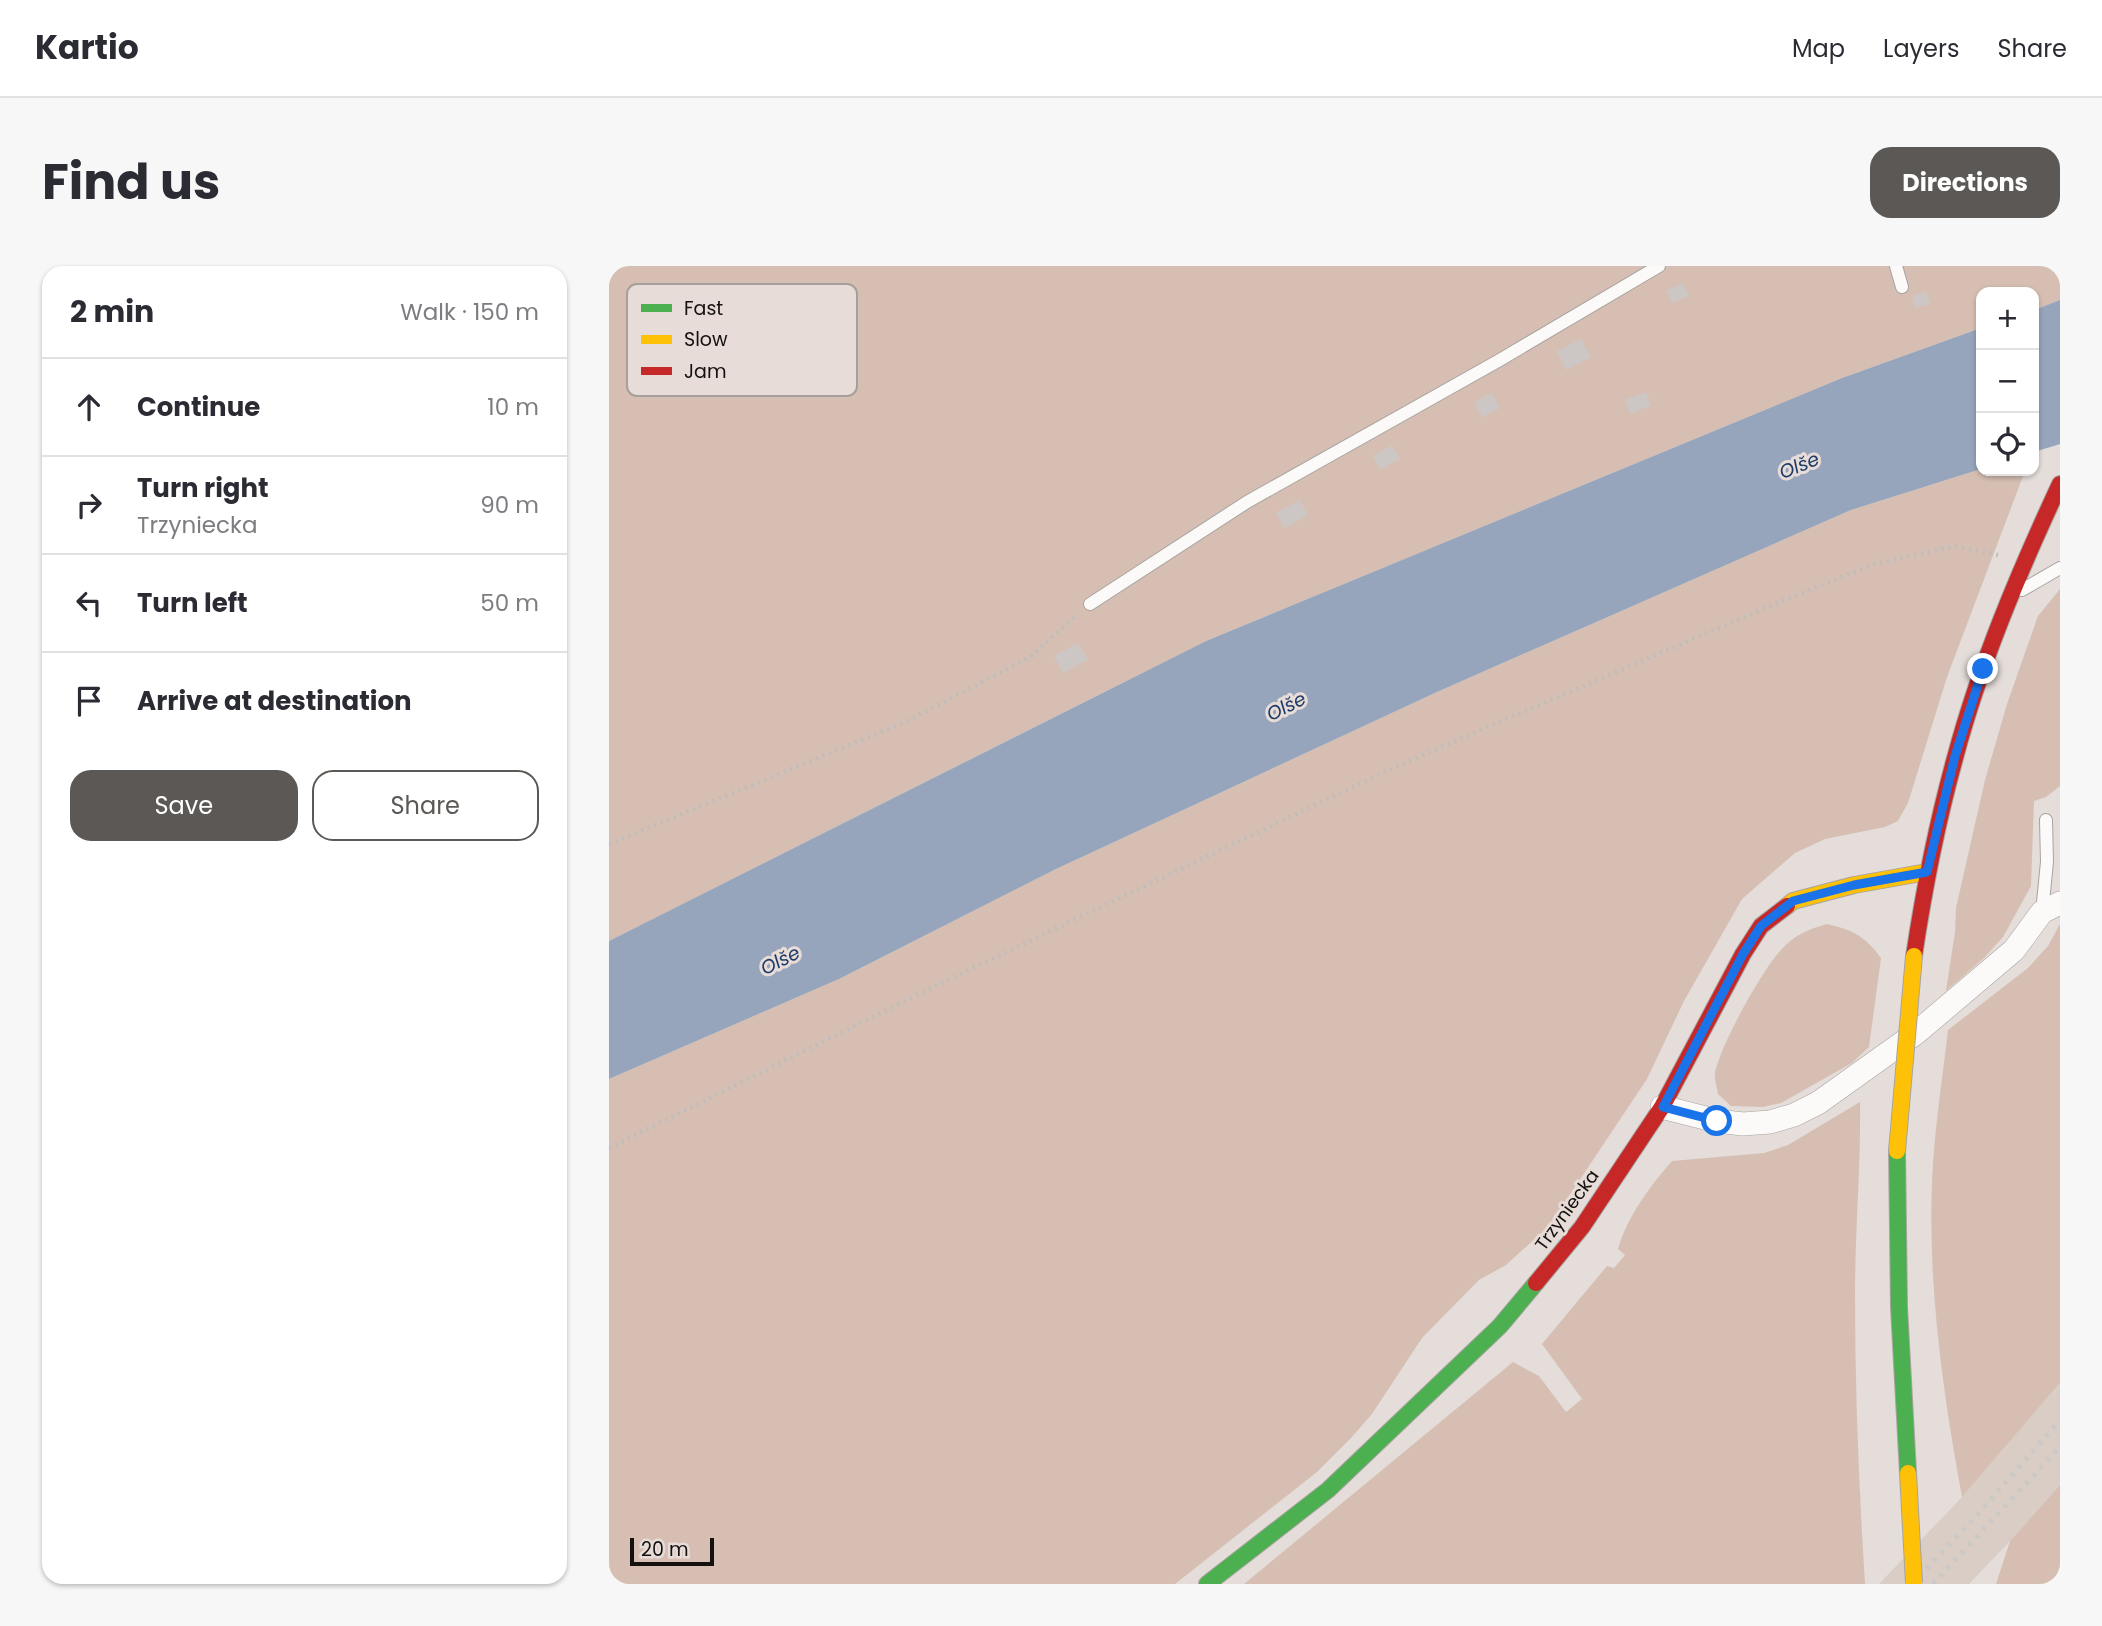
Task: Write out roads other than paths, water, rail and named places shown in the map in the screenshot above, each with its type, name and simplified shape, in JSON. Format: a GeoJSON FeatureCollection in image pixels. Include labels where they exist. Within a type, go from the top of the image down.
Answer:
{"type":"FeatureCollection","features":[{"type":"Feature","properties":{"kind":"main road"},"geometry":{"type":"LineString","coordinates":[[1914,1584],[1899,1307],[1897,1151],[1914,956],[1927,872],[1955,756],[1983,669],[2060,484]]}},
{"type":"Feature","properties":{"kind":"main road","name":"Trzyniecka"},"geometry":{"type":"LineString","coordinates":[[1207,1584],[1328,1490],[1500,1326],[1582,1227],[1663,1107],[1743,954],[1761,926],[1793,901],[1854,885],[1927,872]]}},
{"type":"Feature","properties":{"kind":"street"},"geometry":{"type":"LineString","coordinates":[[1663,1107],[1717,1121],[1743,1124],[1770,1122],[1794,1115],[1818,1103],[1916,1033],[2014,950],[2051,907]]}},
{"type":"Feature","properties":{"kind":"lane"},"geometry":{"type":"LineString","coordinates":[[1090,604],[1247,502],[1486,368],[1659,266]]}},
{"type":"Feature","properties":{"kind":"lane"},"geometry":{"type":"LineString","coordinates":[[1896,266],[1902,287]]}},
{"type":"Feature","properties":{"kind":"lane"},"geometry":{"type":"LineString","coordinates":[[2013,596],[2060,568]]}},
{"type":"Feature","properties":{"kind":"lane"},"geometry":{"type":"LineString","coordinates":[[2046,820],[2051,907]]}},
{"type":"Feature","properties":{"kind":"water"},"geometry":{"type":"Polygon","coordinates":[[[2060,300],[2060,444],[2039,450],[2039,350],[2039,308],[2060,300]]]}},
{"type":"Feature","properties":{"kind":"water","name":"Olše"},"geometry":{"type":"Polygon","coordinates":[[[1976,330],[1976,471],[1851,510],[1437,692],[1056,869],[839,979],[609,1079],[609,941],[1206,641],[1842,378],[1976,330]]]}},
{"type":"Feature","properties":{"kind":"railway"},"geometry":{"type":"LineString","coordinates":[[1912,1584],[1979,1513],[2060,1420]]}},
{"type":"Feature","properties":{"kind":"railway"},"geometry":{"type":"LineString","coordinates":[[1933,1584],[2060,1447]]}}]}
